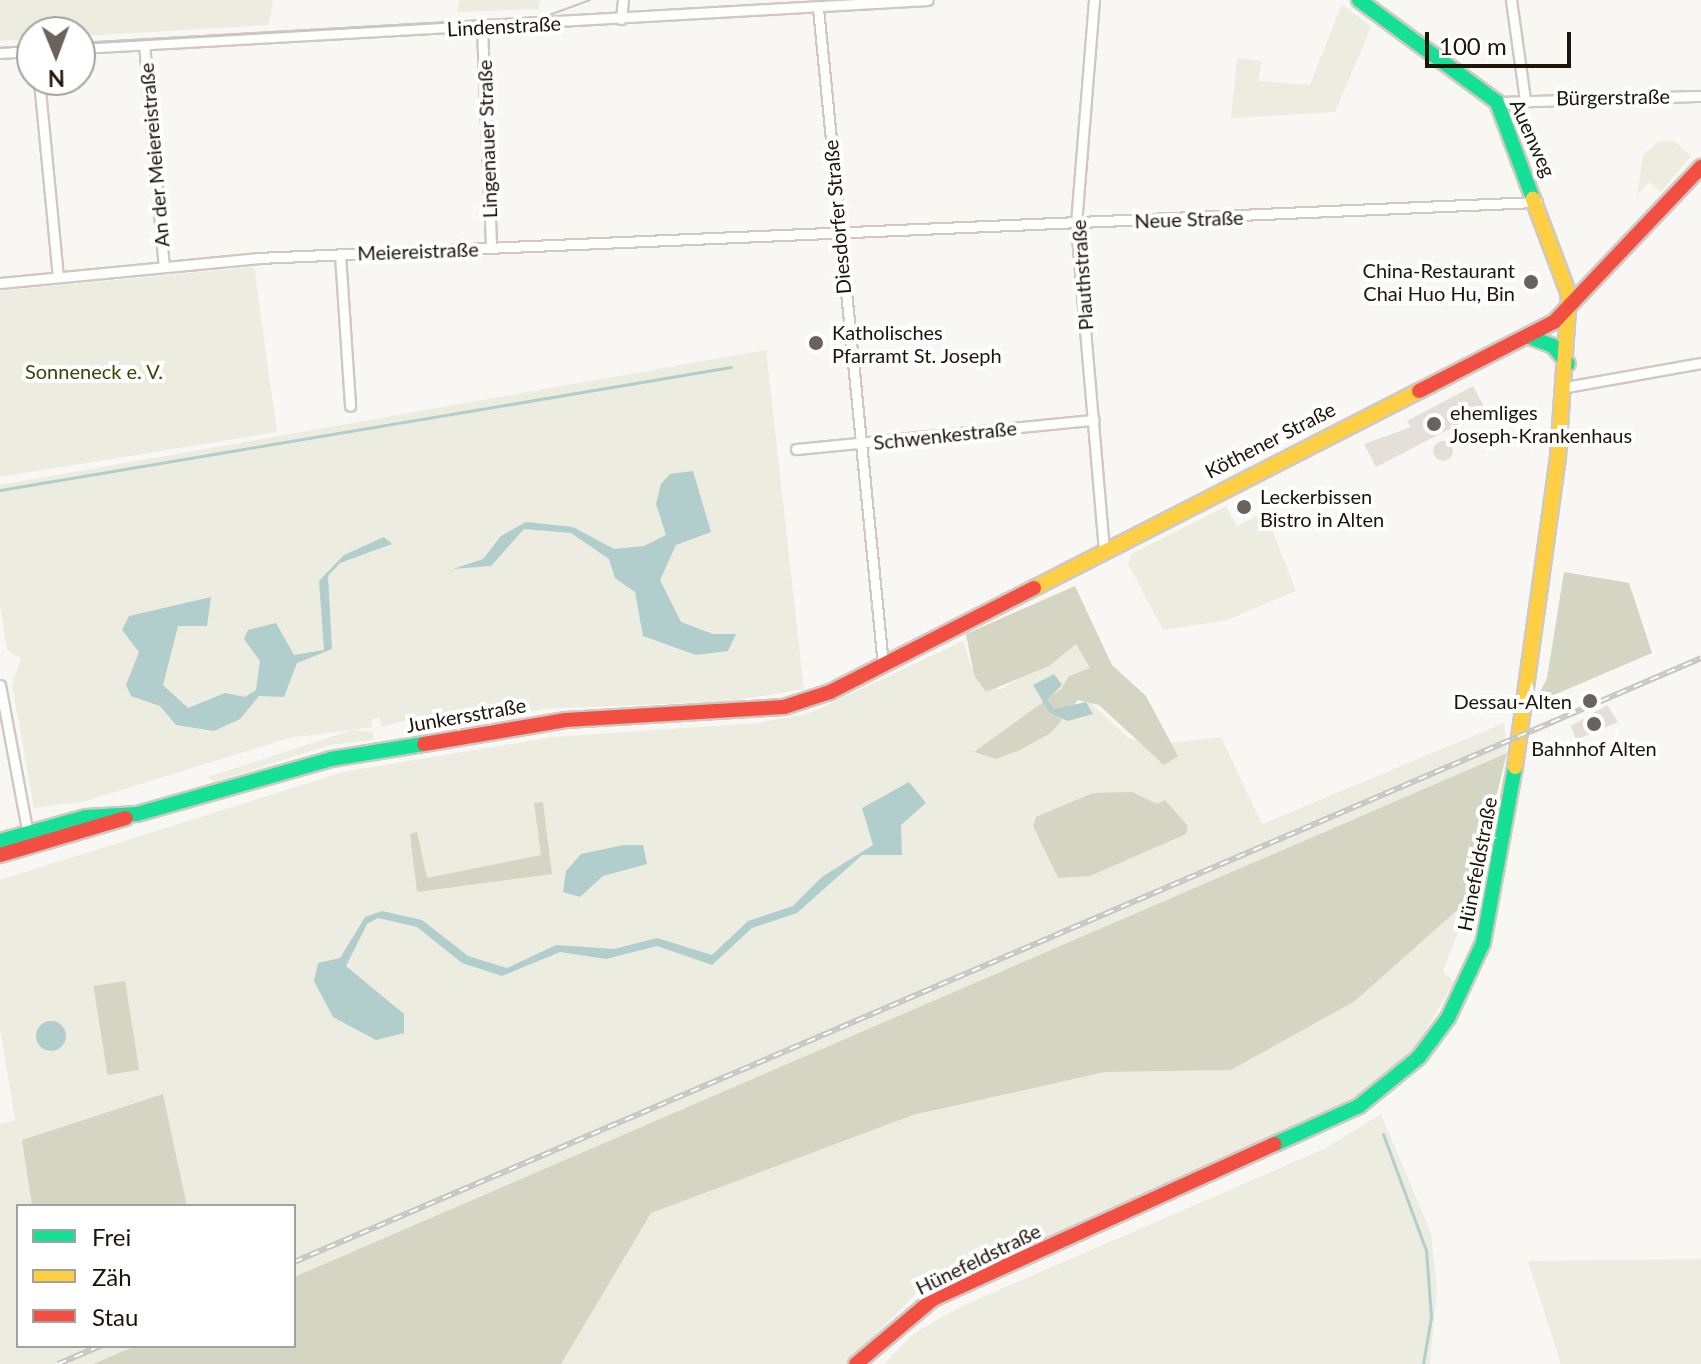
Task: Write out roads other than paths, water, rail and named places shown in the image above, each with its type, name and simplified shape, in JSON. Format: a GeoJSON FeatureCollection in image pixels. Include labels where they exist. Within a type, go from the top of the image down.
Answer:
{"type":"FeatureCollection","features":[{"type":"Feature","properties":{"kind":"main road","name":"Auenweg"},"geometry":{"type":"LineString","coordinates":[[1359,0],[1497,102],[1539,202],[1571,307]]}},
{"type":"Feature","properties":{"kind":"main road","name":"Köthener Straße"},"geometry":{"type":"LineString","coordinates":[[816,698],[1527,336],[1571,307],[1701,167]]}},
{"type":"Feature","properties":{"kind":"main road","name":"Hünefeldstraße"},"geometry":{"type":"LineString","coordinates":[[856,1364],[897,1323],[942,1294],[1318,1130],[1392,1083],[1448,1018],[1483,943],[1498,879],[1566,387],[1571,307]]}},
{"type":"Feature","properties":{"kind":"main road"},"geometry":{"type":"LineString","coordinates":[[1527,336],[1553,346],[1568,364]]}},
{"type":"Feature","properties":{"kind":"main road","name":"Junkersstraße"},"geometry":{"type":"LineString","coordinates":[[0,855],[29,839],[86,817],[130,815],[342,757],[542,723],[763,709],[816,698]]}},
{"type":"Feature","properties":{"kind":"main road","name":"Junkersstraße"},"geometry":{"type":"LineString","coordinates":[[0,841],[29,839]]}},
{"type":"Feature","properties":{"kind":"street"},"geometry":{"type":"LineString","coordinates":[[621,19],[623,0]]}},
{"type":"Feature","properties":{"kind":"street","name":"Lindenstraße"},"geometry":{"type":"LineString","coordinates":[[96,47],[482,29],[928,0]]}},
{"type":"Feature","properties":{"kind":"street","name":"Plauthstraße"},"geometry":{"type":"LineString","coordinates":[[1094,0],[1076,224],[1104,549]]}},
{"type":"Feature","properties":{"kind":"street"},"geometry":{"type":"LineString","coordinates":[[1511,0],[1525,99]]}},
{"type":"Feature","properties":{"kind":"street","name":"Diesdorfer Straße"},"geometry":{"type":"LineString","coordinates":[[818,8],[883,665]]}},
{"type":"Feature","properties":{"kind":"street","name":"Lingenauer Straße"},"geometry":{"type":"LineString","coordinates":[[482,29],[491,248]]}},
{"type":"Feature","properties":{"kind":"street","name":"An der Meiereistraße"},"geometry":{"type":"LineString","coordinates":[[144,44],[164,266]]}},
{"type":"Feature","properties":{"kind":"street"},"geometry":{"type":"LineString","coordinates":[[41,96],[58,277]]}},
{"type":"Feature","properties":{"kind":"street","name":"Bürgerstraße"},"geometry":{"type":"LineString","coordinates":[[1497,102],[1701,96]]}},
{"type":"Feature","properties":{"kind":"street","name":"Neue Straße"},"geometry":{"type":"LineString","coordinates":[[838,234],[1539,202]]}},
{"type":"Feature","properties":{"kind":"street","name":"Meiereistraße"},"geometry":{"type":"LineString","coordinates":[[0,283],[164,266],[340,254],[838,234]]}},
{"type":"Feature","properties":{"kind":"street"},"geometry":{"type":"LineString","coordinates":[[340,254],[350,406]]}},
{"type":"Feature","properties":{"kind":"street"},"geometry":{"type":"LineString","coordinates":[[1566,387],[1701,363]]}},
{"type":"Feature","properties":{"kind":"street","name":"Schwenkestraße"},"geometry":{"type":"LineString","coordinates":[[796,449],[1094,420]]}},
{"type":"Feature","properties":{"kind":"street"},"geometry":{"type":"LineString","coordinates":[[0,685],[29,839]]}},
{"type":"Feature","properties":{"kind":"water"},"geometry":{"type":"Polygon","coordinates":[[[693,471],[711,532],[676,545],[660,580],[681,622],[713,634],[736,634],[728,651],[696,655],[643,636],[635,592],[615,578],[609,559],[571,533],[524,529],[491,566],[453,569],[483,559],[501,536],[526,522],[573,527],[614,549],[644,546],[666,535],[656,504],[661,484],[670,474],[693,471]]]}},
{"type":"Feature","properties":{"kind":"water"},"geometry":{"type":"Polygon","coordinates":[[[384,537],[392,544],[340,563],[328,576],[332,649],[297,663],[284,697],[259,696],[240,719],[214,731],[176,725],[160,706],[131,696],[126,685],[139,652],[122,630],[129,616],[211,597],[207,626],[178,626],[163,685],[188,708],[225,693],[245,697],[256,690],[260,661],[244,639],[248,630],[276,623],[294,655],[324,650],[319,581],[344,555],[384,537]]]}},
{"type":"Feature","properties":{"kind":"water"},"geometry":{"type":"Polygon","coordinates":[[[1054,674],[1062,685],[1047,700],[1054,709],[1086,702],[1093,714],[1068,721],[1049,712],[1033,685],[1054,674]]]}},
{"type":"Feature","properties":{"kind":"water"},"geometry":{"type":"Polygon","coordinates":[[[909,782],[926,803],[901,825],[902,855],[862,855],[797,913],[752,928],[712,965],[657,946],[606,959],[560,952],[502,976],[462,963],[417,927],[378,918],[367,924],[346,966],[404,1014],[404,1033],[376,1040],[333,1017],[314,981],[318,963],[340,958],[365,917],[382,911],[422,920],[468,956],[507,968],[556,945],[614,949],[657,938],[712,955],[748,921],[793,906],[822,877],[873,845],[862,808],[909,782]]]}},
{"type":"Feature","properties":{"kind":"water"},"geometry":{"type":"Polygon","coordinates":[[[624,845],[643,845],[647,864],[603,876],[580,897],[563,892],[566,871],[581,854],[624,845]]]}},
{"type":"Feature","properties":{"kind":"water"},"geometry":{"type":"Polygon","coordinates":[[[51,1021],[62,1025],[66,1036],[62,1047],[51,1051],[40,1047],[36,1036],[40,1025],[51,1021]]]}},
{"type":"Feature","properties":{"kind":"waterway"},"geometry":{"type":"LineString","coordinates":[[0,490],[731,367]]}},
{"type":"Feature","properties":{"kind":"waterway"},"geometry":{"type":"LineString","coordinates":[[1383,1134],[1426,1250],[1431,1317],[1423,1364]]}},
{"type":"Feature","properties":{"kind":"tram line"},"geometry":{"type":"LineString","coordinates":[[96,43],[544,17],[590,0]]}},
{"type":"Feature","properties":{"kind":"tram line"},"geometry":{"type":"LineString","coordinates":[[0,48],[16,47]]}},
{"type":"Feature","properties":{"kind":"railway"},"geometry":{"type":"LineString","coordinates":[[296,1261],[1701,658]]}},
{"type":"Feature","properties":{"kind":"railway"},"geometry":{"type":"LineString","coordinates":[[58,1364],[95,1348]]}},
{"type":"Feature","properties":{"kind":"place","name":"China-Restaurant Chai Huo Hu, Bin"},"geometry":{"type":"Point","coordinates":[1531,282]}},
{"type":"Feature","properties":{"kind":"place","name":"Katholisches Pfarramt St. Joseph"},"geometry":{"type":"Point","coordinates":[816,343]}},
{"type":"Feature","properties":{"kind":"place","name":"ehemliges Joseph-Krankenhaus"},"geometry":{"type":"Point","coordinates":[1434,424]}},
{"type":"Feature","properties":{"kind":"place","name":"Leckerbissen Bistro in Alten"},"geometry":{"type":"Point","coordinates":[1244,507]}},
{"type":"Feature","properties":{"kind":"place","name":"Dessau-Alten"},"geometry":{"type":"Point","coordinates":[1590,701]}},
{"type":"Feature","properties":{"kind":"place","name":"Bahnhof Alten"},"geometry":{"type":"Point","coordinates":[1594,724]}},
{"type":"Feature","properties":{"kind":"park label","name":"Sonneneck e. V."},"geometry":{"type":"Point","coordinates":[94,371]}}]}
